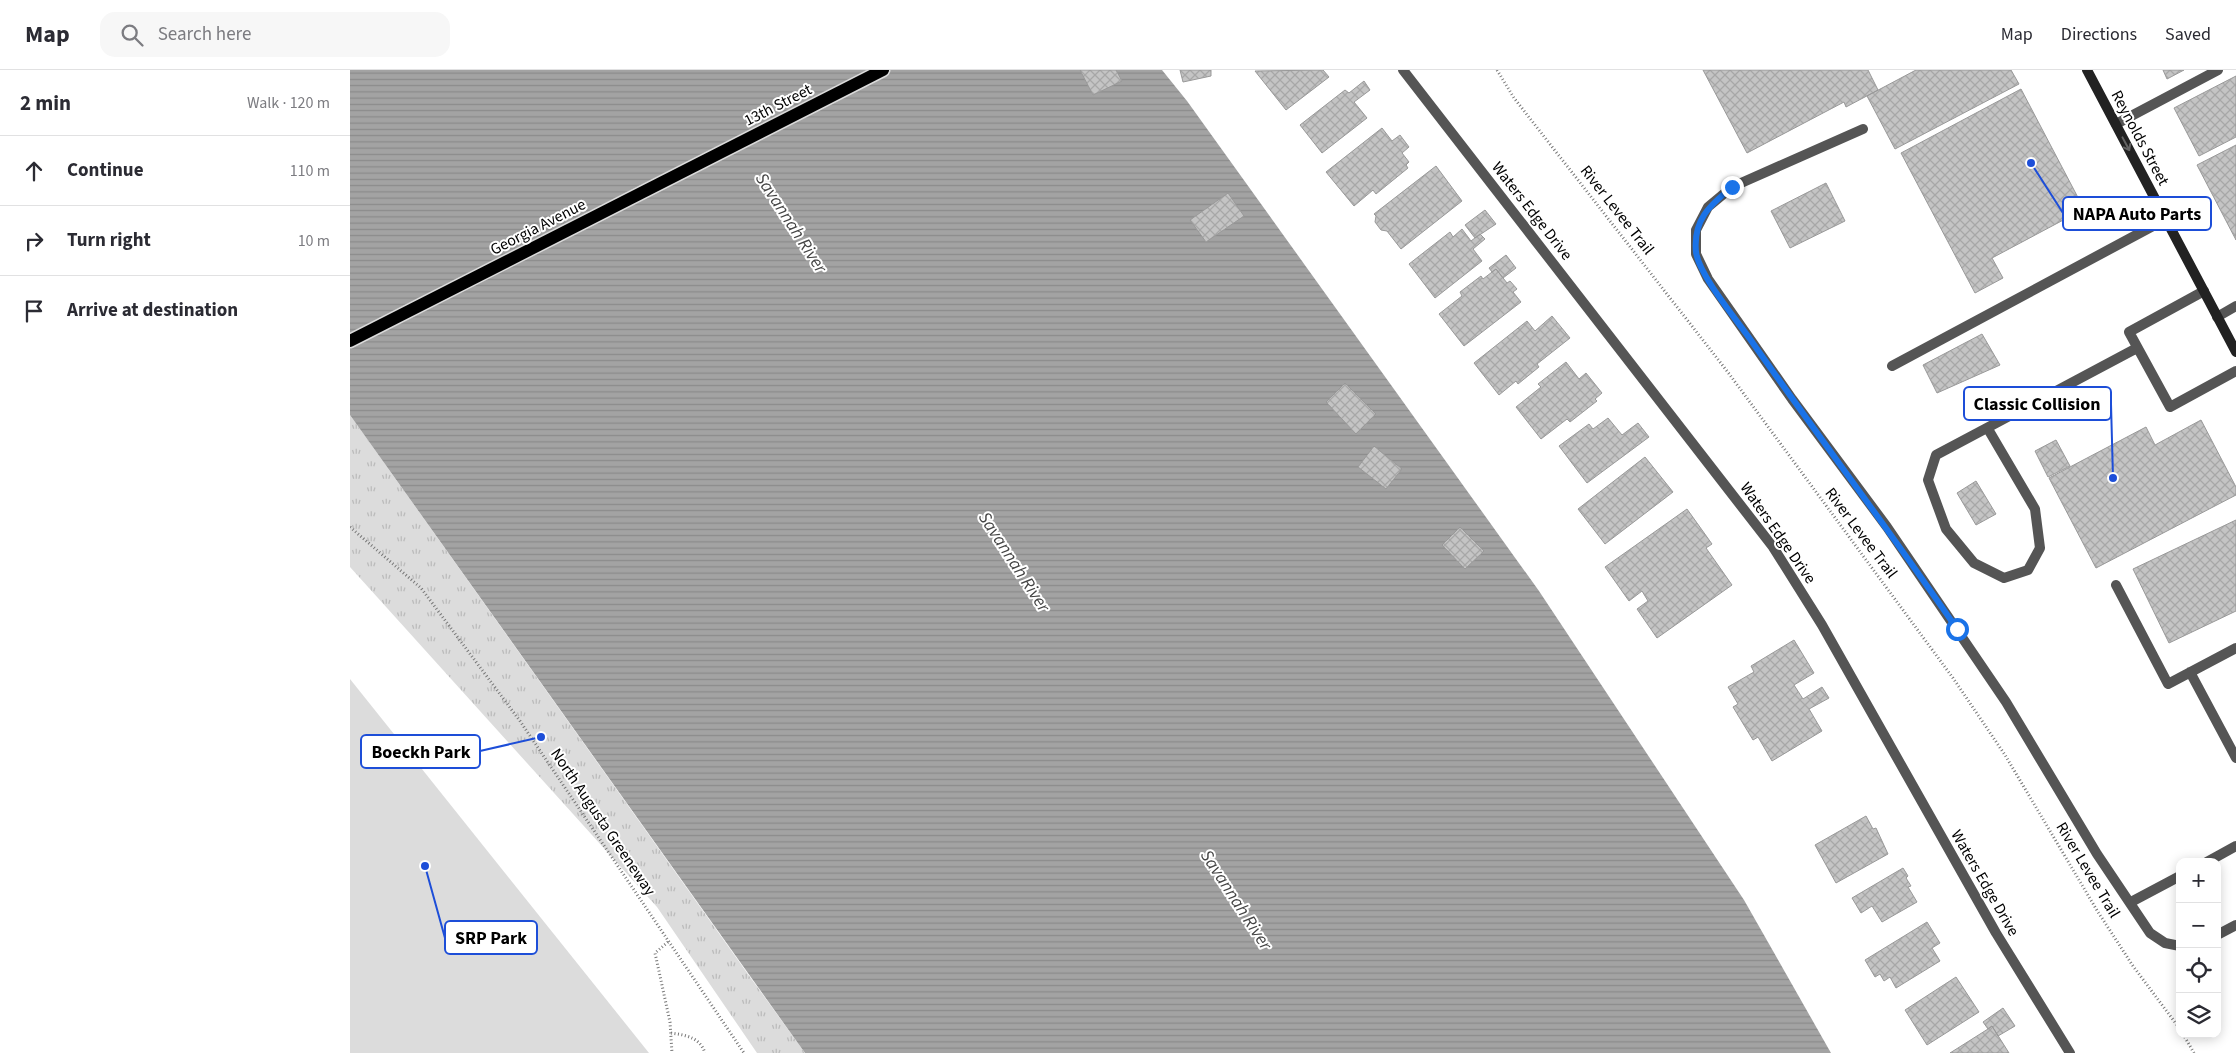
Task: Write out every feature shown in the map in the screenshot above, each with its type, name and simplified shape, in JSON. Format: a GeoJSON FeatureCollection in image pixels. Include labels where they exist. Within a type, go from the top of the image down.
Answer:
{"type":"FeatureCollection","features":[{"type":"Feature","properties":{"kind":"main road","name":"13th Street"},"geometry":{"type":"LineString","coordinates":[[742,142],[883,70]]}},
{"type":"Feature","properties":{"kind":"main road","name":"Reynolds Street"},"geometry":{"type":"LineString","coordinates":[[2087,70],[2236,352]]}},
{"type":"Feature","properties":{"kind":"main road","name":"Georgia Avenue"},"geometry":{"type":"LineString","coordinates":[[350,341],[742,142]]}},
{"type":"Feature","properties":{"kind":"street","name":"Waters Edge Drive"},"geometry":{"type":"LineString","coordinates":[[1403,70],[1773,548],[1822,625],[1996,933],[2070,1053]]}},
{"type":"Feature","properties":{"kind":"street"},"geometry":{"type":"LineString","coordinates":[[2116,124],[2218,70]]}},
{"type":"Feature","properties":{"kind":"street"},"geometry":{"type":"LineString","coordinates":[[1863,129],[1732,187],[1708,207],[1696,230],[1696,254],[1714,287],[1792,399],[1887,527],[2006,702],[2097,854],[2150,933],[2165,943],[2176,945]]}},
{"type":"Feature","properties":{"kind":"street"},"geometry":{"type":"LineString","coordinates":[[1892,366],[2166,219]]}},
{"type":"Feature","properties":{"kind":"street"},"geometry":{"type":"LineString","coordinates":[[2204,292],[2129,332],[2170,407],[2236,371]]}},
{"type":"Feature","properties":{"kind":"street"},"geometry":{"type":"LineString","coordinates":[[2217,317],[2236,306]]}},
{"type":"Feature","properties":{"kind":"street"},"geometry":{"type":"LineString","coordinates":[[1988,429],[2035,509],[2040,548],[2028,570],[2004,578],[1974,563],[1946,529],[1928,480],[1936,455],[2137,348]]}},
{"type":"Feature","properties":{"kind":"street"},"geometry":{"type":"LineString","coordinates":[[2116,585],[2168,684],[2236,648]]}},
{"type":"Feature","properties":{"kind":"street"},"geometry":{"type":"LineString","coordinates":[[2190,672],[2236,758]]}},
{"type":"Feature","properties":{"kind":"street"},"geometry":{"type":"LineString","coordinates":[[2214,858],[2236,846]]}},
{"type":"Feature","properties":{"kind":"street"},"geometry":{"type":"LineString","coordinates":[[2131,902],[2176,878]]}},
{"type":"Feature","properties":{"kind":"street"},"geometry":{"type":"LineString","coordinates":[[2221,933],[2236,925]]}},
{"type":"Feature","properties":{"kind":"path","name":"River Levee Trail"},"geometry":{"type":"LineString","coordinates":[[1497,70],[1514,98],[1727,371],[1953,678],[2005,755],[2098,912],[2133,966],[2176,1024]]}},
{"type":"Feature","properties":{"kind":"path","name":"North Augusta Greeneway"},"geometry":{"type":"LineString","coordinates":[[350,527],[421,588],[520,721],[744,1053]]}},
{"type":"Feature","properties":{"kind":"path"},"geometry":{"type":"LineString","coordinates":[[668,942],[656,952],[671,1033],[672,1053]]}},
{"type":"Feature","properties":{"kind":"path"},"geometry":{"type":"LineString","coordinates":[[671,1033],[691,1037],[700,1043],[705,1053]]}},
{"type":"Feature","properties":{"kind":"path"},"geometry":{"type":"LineString","coordinates":[[2185,1038],[2194,1053]]}},
{"type":"Feature","properties":{"kind":"green space"},"geometry":{"type":"Polygon","coordinates":[[[350,415],[805,1053],[757,1053],[657,907],[350,567],[350,415]]]}},
{"type":"Feature","properties":{"kind":"green space"},"geometry":{"type":"Polygon","coordinates":[[[350,679],[649,1053],[350,1053],[350,679]]]}},
{"type":"Feature","properties":{"kind":"water","name":"Savannah River"},"geometry":{"type":"Polygon","coordinates":[[[350,70],[1162,70],[1187,101],[1539,591],[1744,900],[1831,1053],[805,1053],[350,415],[350,70]]]}},
{"type":"Feature","properties":{"kind":"building"},"geometry":{"type":"Polygon","coordinates":[[[1080,70],[1116,70],[1122,81],[1093,95],[1080,70]]]}},
{"type":"Feature","properties":{"kind":"building"},"geometry":{"type":"Polygon","coordinates":[[[1180,70],[1211,70],[1211,76],[1183,82],[1180,70]]]}},
{"type":"Feature","properties":{"kind":"building"},"geometry":{"type":"Polygon","coordinates":[[[1323,70],[1329,77],[1286,110],[1255,71],[1323,70]]]}},
{"type":"Feature","properties":{"kind":"building"},"geometry":{"type":"Polygon","coordinates":[[[1703,70],[1868,70],[1878,90],[1846,107],[1844,102],[1747,153],[1703,70]]]}},
{"type":"Feature","properties":{"kind":"building"},"geometry":{"type":"Polygon","coordinates":[[[1916,70],[2011,70],[2019,84],[1895,149],[1867,96],[1916,70]]]}},
{"type":"Feature","properties":{"kind":"building"},"geometry":{"type":"Polygon","coordinates":[[[2163,70],[2184,70],[2167,79],[2163,70]]]}},
{"type":"Feature","properties":{"kind":"building"},"geometry":{"type":"Polygon","coordinates":[[[2236,76],[2236,137],[2199,156],[2174,108],[2236,76]]]}},
{"type":"Feature","properties":{"kind":"building"},"geometry":{"type":"Polygon","coordinates":[[[1364,81],[1370,90],[1354,102],[1367,118],[1322,153],[1300,125],[1345,90],[1349,93],[1364,81]]]}},
{"type":"Feature","properties":{"kind":"building"},"geometry":{"type":"Polygon","coordinates":[[[2021,89],[2084,209],[1992,258],[2003,278],[1975,293],[1901,153],[2021,89]]]}},
{"type":"Feature","properties":{"kind":"building"},"geometry":{"type":"Polygon","coordinates":[[[1382,128],[1392,141],[1400,135],[1409,147],[1402,153],[1409,162],[1406,165],[1408,168],[1376,194],[1373,190],[1354,206],[1326,172],[1382,128]]]}},
{"type":"Feature","properties":{"kind":"building"},"geometry":{"type":"Polygon","coordinates":[[[2236,145],[2236,240],[2197,165],[2236,145]]]}},
{"type":"Feature","properties":{"kind":"building"},"geometry":{"type":"Polygon","coordinates":[[[1436,166],[1462,201],[1401,249],[1387,231],[1381,230],[1375,222],[1376,216],[1374,214],[1436,166]]]}},
{"type":"Feature","properties":{"kind":"building"},"geometry":{"type":"Polygon","coordinates":[[[1826,183],[1845,221],[1790,248],[1771,211],[1826,183]]]}},
{"type":"Feature","properties":{"kind":"building"},"geometry":{"type":"Polygon","coordinates":[[[1228,193],[1244,216],[1206,242],[1190,220],[1228,193]]]}},
{"type":"Feature","properties":{"kind":"building"},"geometry":{"type":"Polygon","coordinates":[[[1485,210],[1496,224],[1475,238],[1465,225],[1485,210]]]}},
{"type":"Feature","properties":{"kind":"building"},"geometry":{"type":"Polygon","coordinates":[[[1462,229],[1471,241],[1480,234],[1485,239],[1473,249],[1482,261],[1435,298],[1409,264],[1450,232],[1453,237],[1462,229]]]}},
{"type":"Feature","properties":{"kind":"building"},"geometry":{"type":"Polygon","coordinates":[[[1506,255],[1516,268],[1503,278],[1496,269],[1492,272],[1489,268],[1506,255]]]}},
{"type":"Feature","properties":{"kind":"building"},"geometry":{"type":"Polygon","coordinates":[[[1496,269],[1507,283],[1510,281],[1517,289],[1513,292],[1521,302],[1464,346],[1439,314],[1462,296],[1460,292],[1481,276],[1483,279],[1496,269]]]}},
{"type":"Feature","properties":{"kind":"building"},"geometry":{"type":"Polygon","coordinates":[[[1552,316],[1570,338],[1537,364],[1539,367],[1518,384],[1516,381],[1499,395],[1474,363],[1527,321],[1535,331],[1552,316]]]}},
{"type":"Feature","properties":{"kind":"building"},"geometry":{"type":"Polygon","coordinates":[[[1982,334],[2000,365],[1937,393],[1923,365],[1982,334]]]}},
{"type":"Feature","properties":{"kind":"building"},"geometry":{"type":"Polygon","coordinates":[[[1566,362],[1579,379],[1586,373],[1602,393],[1595,399],[1597,401],[1570,422],[1567,419],[1541,439],[1516,407],[1541,387],[1538,384],[1566,362]]]}},
{"type":"Feature","properties":{"kind":"building"},"geometry":{"type":"Polygon","coordinates":[[[1345,383],[1376,414],[1356,434],[1326,402],[1345,383]]]}},
{"type":"Feature","properties":{"kind":"building"},"geometry":{"type":"Polygon","coordinates":[[[1608,418],[1622,435],[1638,423],[1649,437],[1587,483],[1559,446],[1589,424],[1593,429],[1608,418]]]}},
{"type":"Feature","properties":{"kind":"building"},"geometry":{"type":"Polygon","coordinates":[[[2201,420],[2236,487],[2236,495],[2096,568],[2049,478],[2146,427],[2155,445],[2201,420]]]}},
{"type":"Feature","properties":{"kind":"building"},"geometry":{"type":"Polygon","coordinates":[[[2056,440],[2070,466],[2048,477],[2035,451],[2056,440]]]}},
{"type":"Feature","properties":{"kind":"building"},"geometry":{"type":"Polygon","coordinates":[[[1374,446],[1402,469],[1386,489],[1358,467],[1374,446]]]}},
{"type":"Feature","properties":{"kind":"building"},"geometry":{"type":"Polygon","coordinates":[[[1645,457],[1673,492],[1605,544],[1578,509],[1645,457]]]}},
{"type":"Feature","properties":{"kind":"building"},"geometry":{"type":"Polygon","coordinates":[[[1976,481],[1996,514],[1976,525],[1957,493],[1976,481]]]}},
{"type":"Feature","properties":{"kind":"building"},"geometry":{"type":"Polygon","coordinates":[[[1687,509],[1712,544],[1706,548],[1732,585],[1657,638],[1637,609],[1648,601],[1642,591],[1629,601],[1605,567],[1687,509]]]}},
{"type":"Feature","properties":{"kind":"building"},"geometry":{"type":"Polygon","coordinates":[[[2236,520],[2236,611],[2169,643],[2133,569],[2236,520]]]}},
{"type":"Feature","properties":{"kind":"building"},"geometry":{"type":"Polygon","coordinates":[[[1460,527],[1484,551],[1465,569],[1442,545],[1460,527]]]}},
{"type":"Feature","properties":{"kind":"building"},"geometry":{"type":"Polygon","coordinates":[[[1794,640],[1814,673],[1794,685],[1803,699],[1822,687],[1829,698],[1809,709],[1822,731],[1772,761],[1758,737],[1753,740],[1733,707],[1738,704],[1728,687],[1754,672],[1751,666],[1794,640]]]}},
{"type":"Feature","properties":{"kind":"building"},"geometry":{"type":"Polygon","coordinates":[[[1866,816],[1873,829],[1876,828],[1888,854],[1836,883],[1815,845],[1866,816]]]}},
{"type":"Feature","properties":{"kind":"building"},"geometry":{"type":"Polygon","coordinates":[[[1903,868],[1911,886],[1908,887],[1917,902],[1882,922],[1872,906],[1861,913],[1852,898],[1903,868]]]}},
{"type":"Feature","properties":{"kind":"building"},"geometry":{"type":"Polygon","coordinates":[[[1927,922],[1940,943],[1932,948],[1940,961],[1896,988],[1890,977],[1884,981],[1880,974],[1875,977],[1865,960],[1927,922]]]}},
{"type":"Feature","properties":{"kind":"building"},"geometry":{"type":"Polygon","coordinates":[[[1956,977],[1979,1012],[1927,1045],[1905,1010],[1956,977]]]}},
{"type":"Feature","properties":{"kind":"building"},"geometry":{"type":"Polygon","coordinates":[[[2003,1008],[2015,1026],[1998,1036],[1992,1026],[1988,1029],[1983,1022],[2003,1008]]]}},
{"type":"Feature","properties":{"kind":"building"},"geometry":{"type":"Polygon","coordinates":[[[1992,1026],[2009,1053],[1950,1053],[1988,1029],[1992,1026]]]}},
{"type":"Feature","properties":{"kind":"place","name":"NAPA Auto Parts"},"geometry":{"type":"Point","coordinates":[2031,163]}},
{"type":"Feature","properties":{"kind":"place","name":"Classic Collision"},"geometry":{"type":"Point","coordinates":[2113,478]}},
{"type":"Feature","properties":{"kind":"place","name":"Boeckh Park"},"geometry":{"type":"Point","coordinates":[541,737]}},
{"type":"Feature","properties":{"kind":"place","name":"SRP Park"},"geometry":{"type":"Point","coordinates":[425,866]}},
{"type":"Feature","properties":{"kind":"route"},"geometry":{"type":"LineString","coordinates":[[1732,187],[1708,207],[1696,230],[1696,254],[1708,279],[1792,399],[1887,527],[1957,629]]}}]}
